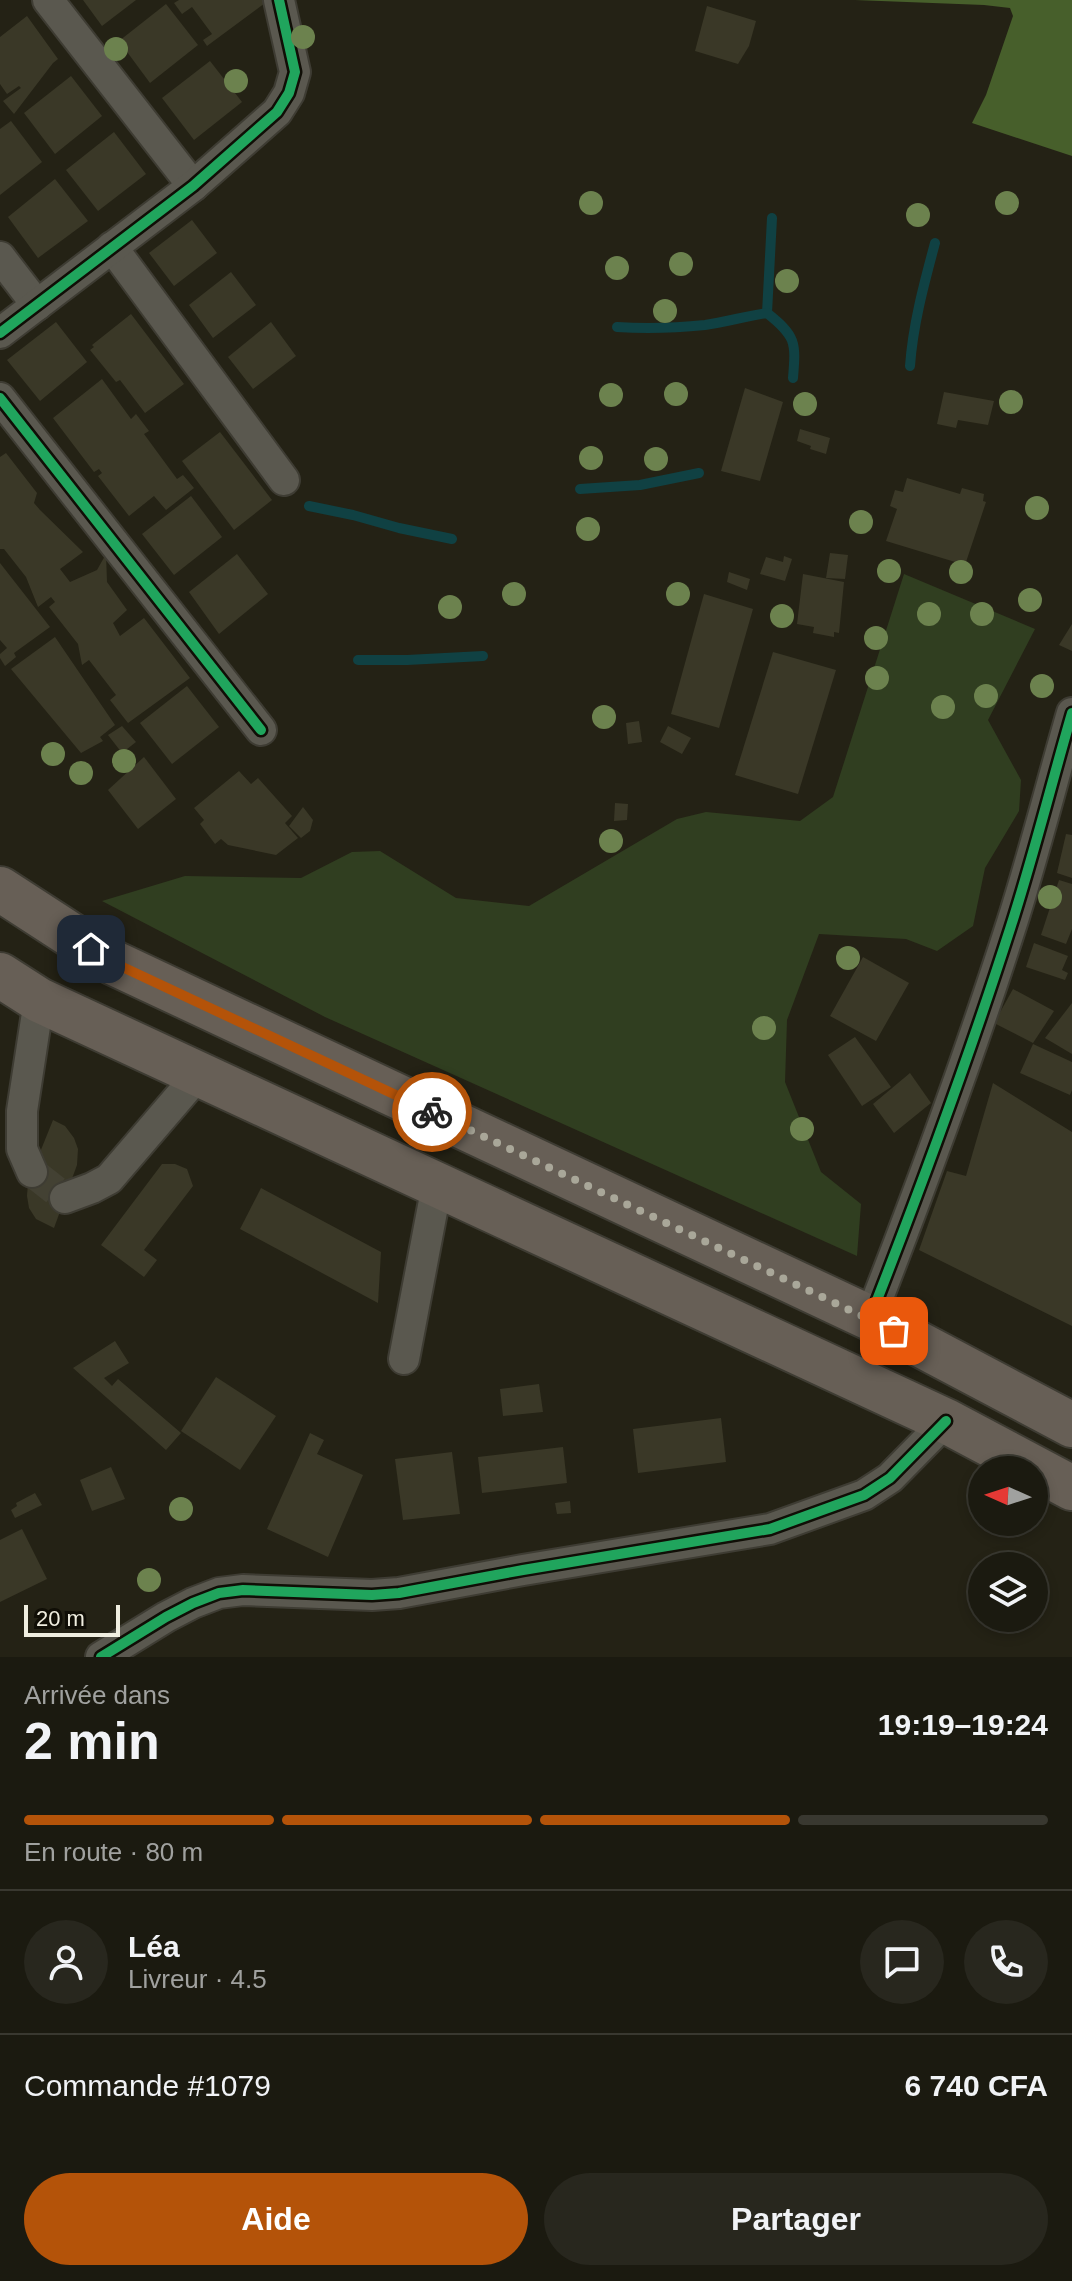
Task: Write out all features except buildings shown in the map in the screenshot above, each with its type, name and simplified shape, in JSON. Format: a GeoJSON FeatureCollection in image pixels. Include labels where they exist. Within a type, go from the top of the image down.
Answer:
{"type":"FeatureCollection","features":[{"type":"Feature","properties":{"kind":"highway"},"geometry":{"type":"LineString","coordinates":[[0,889],[114,963],[870,1318],[1072,1425]]}},
{"type":"Feature","properties":{"kind":"highway"},"geometry":{"type":"LineString","coordinates":[[0,975],[39,1000],[946,1421],[1072,1488]]}},
{"type":"Feature","properties":{"kind":"street"},"geometry":{"type":"LineString","coordinates":[[48,0],[193,186]]}},
{"type":"Feature","properties":{"kind":"street"},"geometry":{"type":"LineString","coordinates":[[0,333],[193,186],[277,112],[289,93],[295,72],[279,0]]}},
{"type":"Feature","properties":{"kind":"street"},"geometry":{"type":"LineString","coordinates":[[112,247],[284,480]]}},
{"type":"Feature","properties":{"kind":"street"},"geometry":{"type":"LineString","coordinates":[[0,257],[37,305]]}},
{"type":"Feature","properties":{"kind":"street"},"geometry":{"type":"LineString","coordinates":[[0,398],[261,730]]}},
{"type":"Feature","properties":{"kind":"street"},"geometry":{"type":"LineString","coordinates":[[870,1318],[921,1188],[994,979],[1072,713]]}},
{"type":"Feature","properties":{"kind":"street"},"geometry":{"type":"LineString","coordinates":[[32,1172],[22,1149],[22,1111],[39,1000]]}},
{"type":"Feature","properties":{"kind":"street"},"geometry":{"type":"LineString","coordinates":[[65,1198],[109,1179],[199,1074]]}},
{"type":"Feature","properties":{"kind":"street"},"geometry":{"type":"LineString","coordinates":[[404,1359],[437,1185]]}},
{"type":"Feature","properties":{"kind":"street"},"geometry":{"type":"LineString","coordinates":[[101,1657],[166,1617],[219,1593],[243,1590],[372,1595],[399,1593],[770,1529],[864,1495],[890,1478],[946,1421]]}},
{"type":"Feature","properties":{"kind":"green space"},"geometry":{"type":"Polygon","coordinates":[[[855,0],[1072,0],[1072,156],[972,123],[986,95],[1013,16],[1010,8],[855,0]]]}},
{"type":"Feature","properties":{"kind":"green space"},"geometry":{"type":"Polygon","coordinates":[[[904,574],[1035,629],[988,720],[1021,780],[1019,811],[985,868],[973,926],[937,951],[906,939],[819,934],[787,1020],[785,1082],[821,1172],[861,1204],[857,1256],[325,1017],[102,901],[185,876],[301,878],[352,852],[380,851],[456,898],[529,906],[677,819],[706,812],[800,821],[833,797],[904,574]]]}},
{"type":"Feature","properties":{"kind":"waterway"},"geometry":{"type":"LineString","coordinates":[[767,313],[772,218]]}},
{"type":"Feature","properties":{"kind":"waterway"},"geometry":{"type":"LineString","coordinates":[[910,366],[916,319],[935,243]]}},
{"type":"Feature","properties":{"kind":"waterway"},"geometry":{"type":"LineString","coordinates":[[617,327],[694,326],[767,313],[784,328],[792,341],[793,378]]}},
{"type":"Feature","properties":{"kind":"waterway"},"geometry":{"type":"LineString","coordinates":[[580,489],[640,485],[699,473]]}},
{"type":"Feature","properties":{"kind":"waterway"},"geometry":{"type":"LineString","coordinates":[[309,506],[452,539]]}},
{"type":"Feature","properties":{"kind":"waterway"},"geometry":{"type":"LineString","coordinates":[[358,660],[483,656]]}},
{"type":"Feature","properties":{"kind":"tunnel"},"geometry":{"type":"LineString","coordinates":[[32,1172],[65,1198]]}},
{"type":"Feature","properties":{"kind":"cycle path"},"geometry":{"type":"LineString","coordinates":[[0,333],[193,186],[277,112],[289,93],[295,72],[279,0]]}},
{"type":"Feature","properties":{"kind":"cycle path"},"geometry":{"type":"LineString","coordinates":[[0,398],[261,730]]}},
{"type":"Feature","properties":{"kind":"cycle path"},"geometry":{"type":"LineString","coordinates":[[870,1318],[943,1125],[994,978],[1072,713]]}},
{"type":"Feature","properties":{"kind":"cycle path"},"geometry":{"type":"LineString","coordinates":[[101,1657],[166,1617],[219,1593],[243,1590],[372,1595],[399,1593],[770,1529],[864,1495],[890,1478],[946,1421]]}},
{"type":"Feature","properties":{"kind":"way so far"},"geometry":{"type":"LineString","coordinates":[[432,1112],[894,1331]]}},
{"type":"Feature","properties":{"kind":"route"},"geometry":{"type":"LineString","coordinates":[[91,949],[114,963],[432,1112]]}}]}
